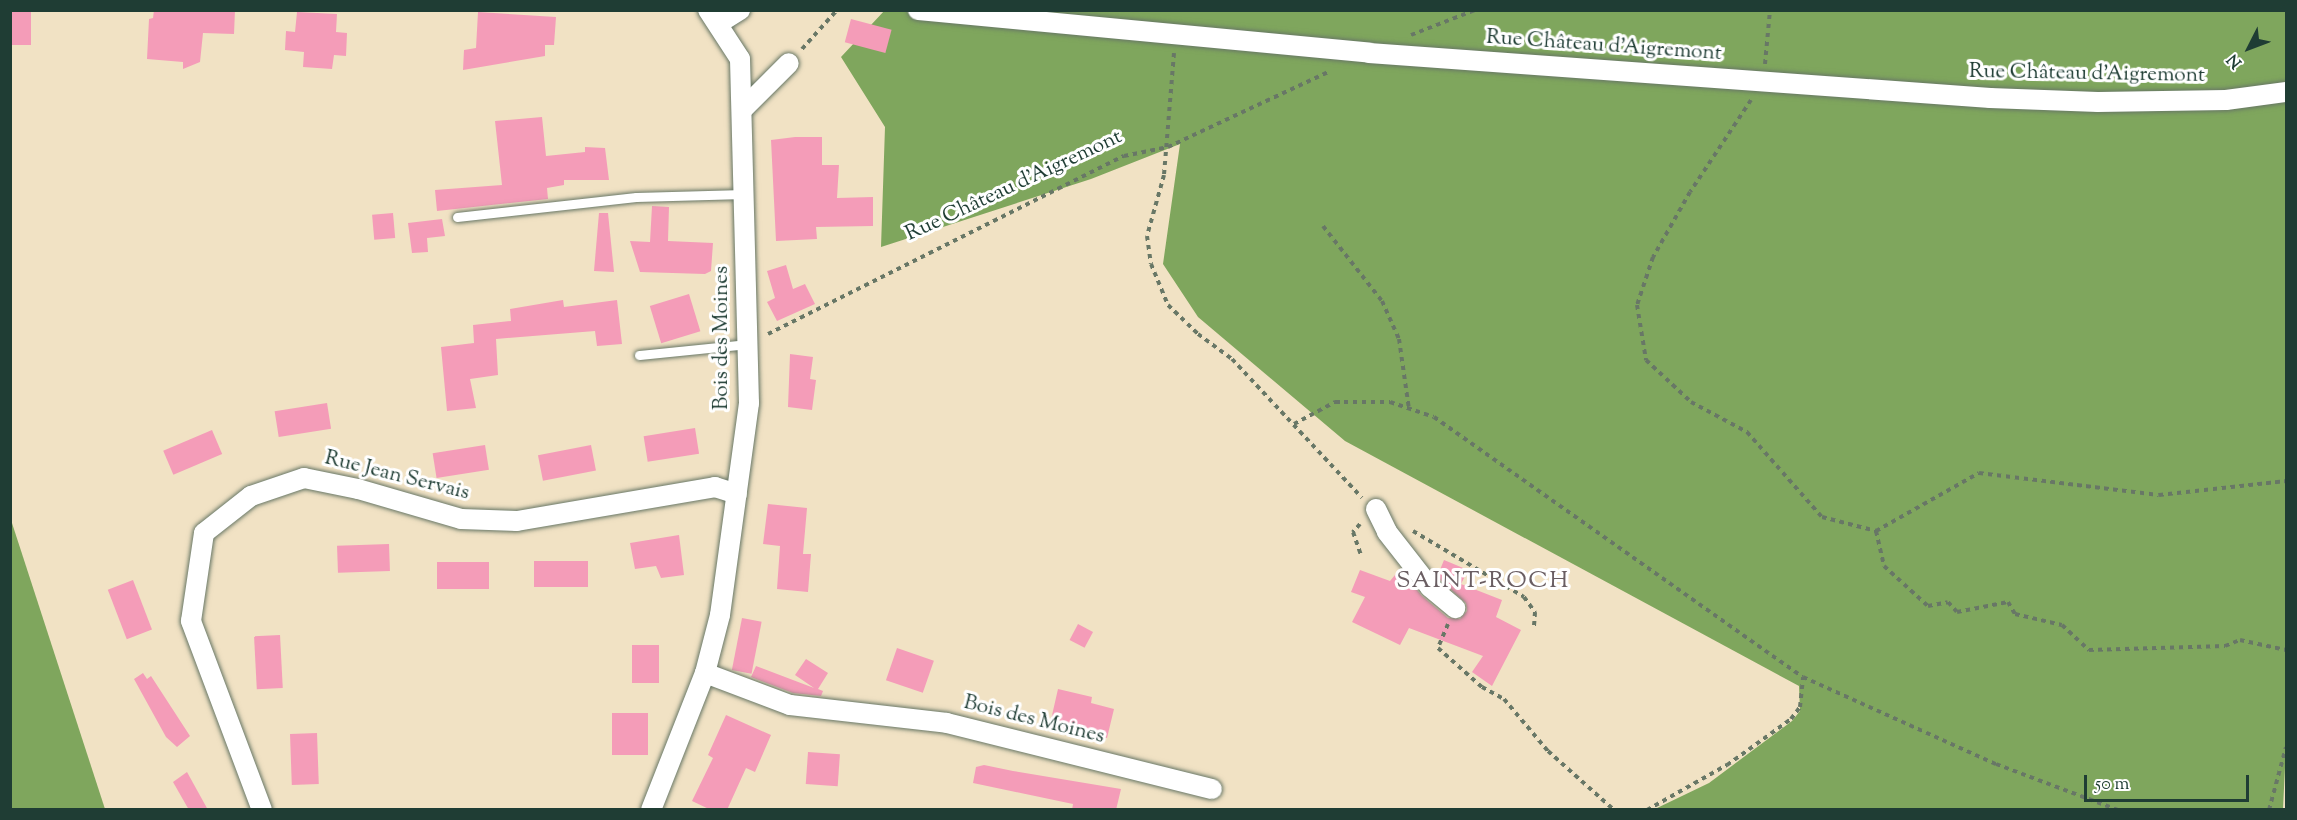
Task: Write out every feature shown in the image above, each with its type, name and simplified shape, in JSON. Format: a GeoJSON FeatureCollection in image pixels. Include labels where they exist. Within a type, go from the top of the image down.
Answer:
{"type":"FeatureCollection","features":[{"type":"Feature","properties":{"kind":"street"},"geometry":{"type":"LineString","coordinates":[[713,16],[740,10]]}},
{"type":"Feature","properties":{"kind":"street","name":"Rue Château d'Aigremont"},"geometry":{"type":"LineString","coordinates":[[918,10],[1175,34],[1763,82],[2098,102],[2226,100],[2286,92]]}},
{"type":"Feature","properties":{"kind":"street","name":"Bois des Moines"},"geometry":{"type":"LineString","coordinates":[[651,810],[705,673],[720,615],[749,403],[740,59],[713,16]]}},
{"type":"Feature","properties":{"kind":"street"},"geometry":{"type":"LineString","coordinates":[[742,110],[789,63]]}},
{"type":"Feature","properties":{"kind":"street","name":"Rue Jean Servais"},"geometry":{"type":"LineString","coordinates":[[262,810],[191,621],[204,533],[251,496],[304,478],[358,489],[461,519],[517,521],[715,487],[737,494]]}},
{"type":"Feature","properties":{"kind":"street"},"geometry":{"type":"LineString","coordinates":[[1376,509],[1387,532],[1430,587],[1455,608]]}},
{"type":"Feature","properties":{"kind":"street","name":"Bois des Moines"},"geometry":{"type":"LineString","coordinates":[[705,673],[790,705],[947,723],[1212,789]]}},
{"type":"Feature","properties":{"kind":"lane"},"geometry":{"type":"LineString","coordinates":[[457,218],[636,197],[744,194]]}},
{"type":"Feature","properties":{"kind":"lane"},"geometry":{"type":"LineString","coordinates":[[639,355],[748,344]]}},
{"type":"Feature","properties":{"kind":"path"},"geometry":{"type":"LineString","coordinates":[[789,63],[837,10]]}},
{"type":"Feature","properties":{"kind":"path"},"geometry":{"type":"LineString","coordinates":[[1400,40],[1475,10]]}},
{"type":"Feature","properties":{"kind":"path"},"geometry":{"type":"LineString","coordinates":[[1770,10],[1763,82],[1689,192],[1653,257],[1637,305],[1646,360],[1691,402],[1747,432],[1822,517],[1876,531],[1978,473],[2159,495],[2286,481]]}},
{"type":"Feature","properties":{"kind":"path"},"geometry":{"type":"LineString","coordinates":[[1175,34],[1164,175],[1147,236],[1151,264],[1168,304],[1198,334],[1232,359],[1376,509]]}},
{"type":"Feature","properties":{"kind":"path","name":"Rue Château d'Aigremont"},"geometry":{"type":"LineString","coordinates":[[748,344],[1124,156],[1167,147],[1337,68]]}},
{"type":"Feature","properties":{"kind":"path"},"geometry":{"type":"LineString","coordinates":[[1323,226],[1382,301],[1398,339],[1409,409]]}},
{"type":"Feature","properties":{"kind":"path"},"geometry":{"type":"LineString","coordinates":[[1294,424],[1335,402],[1390,402],[1434,417],[1803,677],[1996,764],[2118,810]]}},
{"type":"Feature","properties":{"kind":"path"},"geometry":{"type":"LineString","coordinates":[[1405,526],[1524,597],[1535,612],[1534,628]]}},
{"type":"Feature","properties":{"kind":"path"},"geometry":{"type":"LineString","coordinates":[[1876,531],[1884,566],[1928,606],[1948,602],[1957,612],[2008,602],[2015,614],[2062,625],[2089,650],[2225,646],[2240,640],[2286,650]]}},
{"type":"Feature","properties":{"kind":"path"},"geometry":{"type":"LineString","coordinates":[[1441,642],[1438,648],[1482,687],[1504,699],[1548,751],[1614,810]]}},
{"type":"Feature","properties":{"kind":"path"},"geometry":{"type":"LineString","coordinates":[[1647,810],[1727,765],[1791,719],[1800,707],[1803,677]]}},
{"type":"Feature","properties":{"kind":"path"},"geometry":{"type":"LineString","coordinates":[[2269,810],[2286,747]]}},
{"type":"Feature","properties":{"kind":"green space"},"geometry":{"type":"Polygon","coordinates":[[[885,10],[2286,11],[2286,747],[2283,809],[1655,809],[1709,783],[1792,721],[1800,711],[1799,686],[1345,441],[1198,317],[1163,264],[1180,144],[1091,179],[881,247],[885,127],[841,57],[885,10]]]}},
{"type":"Feature","properties":{"kind":"green space"},"geometry":{"type":"Polygon","coordinates":[[[11,520],[105,809],[11,809],[11,520]]]}},
{"type":"Feature","properties":{"kind":"building"},"geometry":{"type":"Polygon","coordinates":[[[10,10],[31,10],[31,45],[10,45],[10,10]]]}},
{"type":"Feature","properties":{"kind":"building"},"geometry":{"type":"Polygon","coordinates":[[[154,10],[235,10],[234,34],[203,33],[200,62],[183,69],[183,62],[147,59],[149,19],[153,18],[154,10]]]}},
{"type":"Feature","properties":{"kind":"building"},"geometry":{"type":"Polygon","coordinates":[[[297,12],[337,14],[336,32],[347,33],[346,56],[334,55],[332,69],[303,67],[304,52],[285,50],[286,31],[295,32],[297,12]]]}},
{"type":"Feature","properties":{"kind":"building"},"geometry":{"type":"Polygon","coordinates":[[[478,12],[556,17],[554,45],[545,45],[545,56],[463,70],[464,50],[476,48],[478,12]]]}},
{"type":"Feature","properties":{"kind":"building"},"geometry":{"type":"Polygon","coordinates":[[[851,19],[892,30],[885,53],[845,42],[851,19]]]}},
{"type":"Feature","properties":{"kind":"building"},"geometry":{"type":"Polygon","coordinates":[[[542,117],[546,156],[585,152],[585,147],[605,148],[609,180],[564,180],[564,185],[547,188],[548,199],[437,211],[435,190],[502,185],[495,121],[542,117]]]}},
{"type":"Feature","properties":{"kind":"building"},"geometry":{"type":"Polygon","coordinates":[[[822,137],[822,165],[839,165],[837,198],[873,197],[873,226],[816,227],[817,239],[776,241],[771,140],[822,137]]]}},
{"type":"Feature","properties":{"kind":"building"},"geometry":{"type":"Polygon","coordinates":[[[652,206],[669,207],[668,241],[713,243],[711,271],[705,274],[640,272],[630,241],[650,242],[652,206]]]}},
{"type":"Feature","properties":{"kind":"building"},"geometry":{"type":"Polygon","coordinates":[[[393,213],[395,238],[374,240],[372,215],[393,213]]]}},
{"type":"Feature","properties":{"kind":"building"},"geometry":{"type":"Polygon","coordinates":[[[599,213],[608,213],[614,272],[594,271],[599,213]]]}},
{"type":"Feature","properties":{"kind":"building"},"geometry":{"type":"Polygon","coordinates":[[[442,219],[445,236],[427,238],[428,252],[412,253],[408,223],[442,219]]]}},
{"type":"Feature","properties":{"kind":"building"},"geometry":{"type":"Polygon","coordinates":[[[786,265],[793,289],[805,284],[815,304],[777,321],[767,302],[775,298],[767,271],[786,265]]]}},
{"type":"Feature","properties":{"kind":"building"},"geometry":{"type":"Polygon","coordinates":[[[689,294],[700,331],[661,343],[650,306],[689,294]]]}},
{"type":"Feature","properties":{"kind":"building"},"geometry":{"type":"Polygon","coordinates":[[[563,300],[564,307],[617,300],[622,344],[597,346],[595,331],[496,339],[498,375],[470,379],[476,408],[447,411],[441,347],[474,343],[473,325],[511,321],[510,309],[563,300]]]}},
{"type":"Feature","properties":{"kind":"building"},"geometry":{"type":"Polygon","coordinates":[[[790,354],[813,357],[810,379],[816,380],[812,410],[788,407],[790,354]]]}},
{"type":"Feature","properties":{"kind":"building"},"geometry":{"type":"Polygon","coordinates":[[[327,403],[331,429],[279,437],[275,411],[327,403]]]}},
{"type":"Feature","properties":{"kind":"building"},"geometry":{"type":"Polygon","coordinates":[[[695,428],[699,454],[648,462],[644,436],[695,428]]]}},
{"type":"Feature","properties":{"kind":"building"},"geometry":{"type":"Polygon","coordinates":[[[212,430],[222,454],[173,475],[163,451],[212,430]]]}},
{"type":"Feature","properties":{"kind":"building"},"geometry":{"type":"Polygon","coordinates":[[[485,445],[489,470],[437,478],[433,453],[485,445]]]}},
{"type":"Feature","properties":{"kind":"building"},"geometry":{"type":"Polygon","coordinates":[[[591,445],[596,471],[543,481],[538,455],[591,445]]]}},
{"type":"Feature","properties":{"kind":"building"},"geometry":{"type":"Polygon","coordinates":[[[768,504],[807,508],[803,554],[811,554],[808,592],[777,589],[780,546],[763,544],[768,504]]]}},
{"type":"Feature","properties":{"kind":"building"},"geometry":{"type":"Polygon","coordinates":[[[679,535],[684,575],[661,578],[656,566],[635,569],[630,543],[679,535]]]}},
{"type":"Feature","properties":{"kind":"building"},"geometry":{"type":"Polygon","coordinates":[[[389,544],[390,571],[338,573],[337,546],[389,544]]]}},
{"type":"Feature","properties":{"kind":"building"},"geometry":{"type":"Polygon","coordinates":[[[1444,560],[1468,570],[1461,584],[1502,600],[1496,617],[1521,630],[1492,686],[1472,672],[1483,656],[1409,628],[1400,645],[1352,622],[1365,597],[1351,592],[1360,570],[1390,581],[1400,569],[1422,596],[1448,618],[1460,619],[1467,611],[1466,603],[1437,577],[1444,560]]]}},
{"type":"Feature","properties":{"kind":"building"},"geometry":{"type":"Polygon","coordinates":[[[534,561],[588,561],[588,587],[534,587],[534,561]]]}},
{"type":"Feature","properties":{"kind":"building"},"geometry":{"type":"Polygon","coordinates":[[[437,562],[489,562],[489,589],[437,589],[437,562]]]}},
{"type":"Feature","properties":{"kind":"building"},"geometry":{"type":"Polygon","coordinates":[[[133,580],[152,629],[127,639],[108,590],[133,580]]]}},
{"type":"Feature","properties":{"kind":"building"},"geometry":{"type":"Polygon","coordinates":[[[742,618],[762,622],[752,674],[732,670],[742,618]]]}},
{"type":"Feature","properties":{"kind":"building"},"geometry":{"type":"Polygon","coordinates":[[[1078,624],[1093,632],[1085,648],[1070,640],[1078,624]]]}},
{"type":"Feature","properties":{"kind":"building"},"geometry":{"type":"Polygon","coordinates":[[[280,635],[283,688],[257,689],[254,636],[280,635]]]}},
{"type":"Feature","properties":{"kind":"building"},"geometry":{"type":"Polygon","coordinates":[[[632,645],[659,645],[659,683],[632,683],[632,645]]]}},
{"type":"Feature","properties":{"kind":"building"},"geometry":{"type":"Polygon","coordinates":[[[897,648],[934,661],[923,693],[886,680],[897,648]]]}},
{"type":"Feature","properties":{"kind":"building"},"geometry":{"type":"Polygon","coordinates":[[[806,659],[828,673],[818,689],[823,691],[821,696],[793,693],[751,677],[756,666],[814,688],[795,675],[806,659]]]}},
{"type":"Feature","properties":{"kind":"building"},"geometry":{"type":"Polygon","coordinates":[[[143,673],[147,679],[151,676],[190,736],[177,747],[166,737],[134,679],[143,673]]]}},
{"type":"Feature","properties":{"kind":"building"},"geometry":{"type":"Polygon","coordinates":[[[1058,689],[1092,697],[1091,703],[1114,709],[1107,738],[1050,724],[1058,689]]]}},
{"type":"Feature","properties":{"kind":"building"},"geometry":{"type":"Polygon","coordinates":[[[612,713],[648,713],[648,755],[612,755],[612,713]]]}},
{"type":"Feature","properties":{"kind":"building"},"geometry":{"type":"Polygon","coordinates":[[[726,715],[771,735],[755,772],[746,768],[727,810],[711,810],[692,801],[713,758],[708,755],[726,715]]]}},
{"type":"Feature","properties":{"kind":"building"},"geometry":{"type":"Polygon","coordinates":[[[317,733],[319,784],[292,785],[290,734],[317,733]]]}},
{"type":"Feature","properties":{"kind":"building"},"geometry":{"type":"Polygon","coordinates":[[[808,752],[840,754],[838,786],[806,784],[808,752]]]}},
{"type":"Feature","properties":{"kind":"building"},"geometry":{"type":"Polygon","coordinates":[[[984,765],[1121,789],[1116,810],[1072,810],[1073,804],[973,783],[976,767],[984,765]]]}},
{"type":"Feature","properties":{"kind":"building"},"geometry":{"type":"Polygon","coordinates":[[[187,772],[208,810],[189,810],[173,782],[187,772]]]}},
{"type":"Feature","properties":{"kind":"district","name":"SAINT-ROCH"},"geometry":{"type":"Point","coordinates":[1483,582]}}]}
